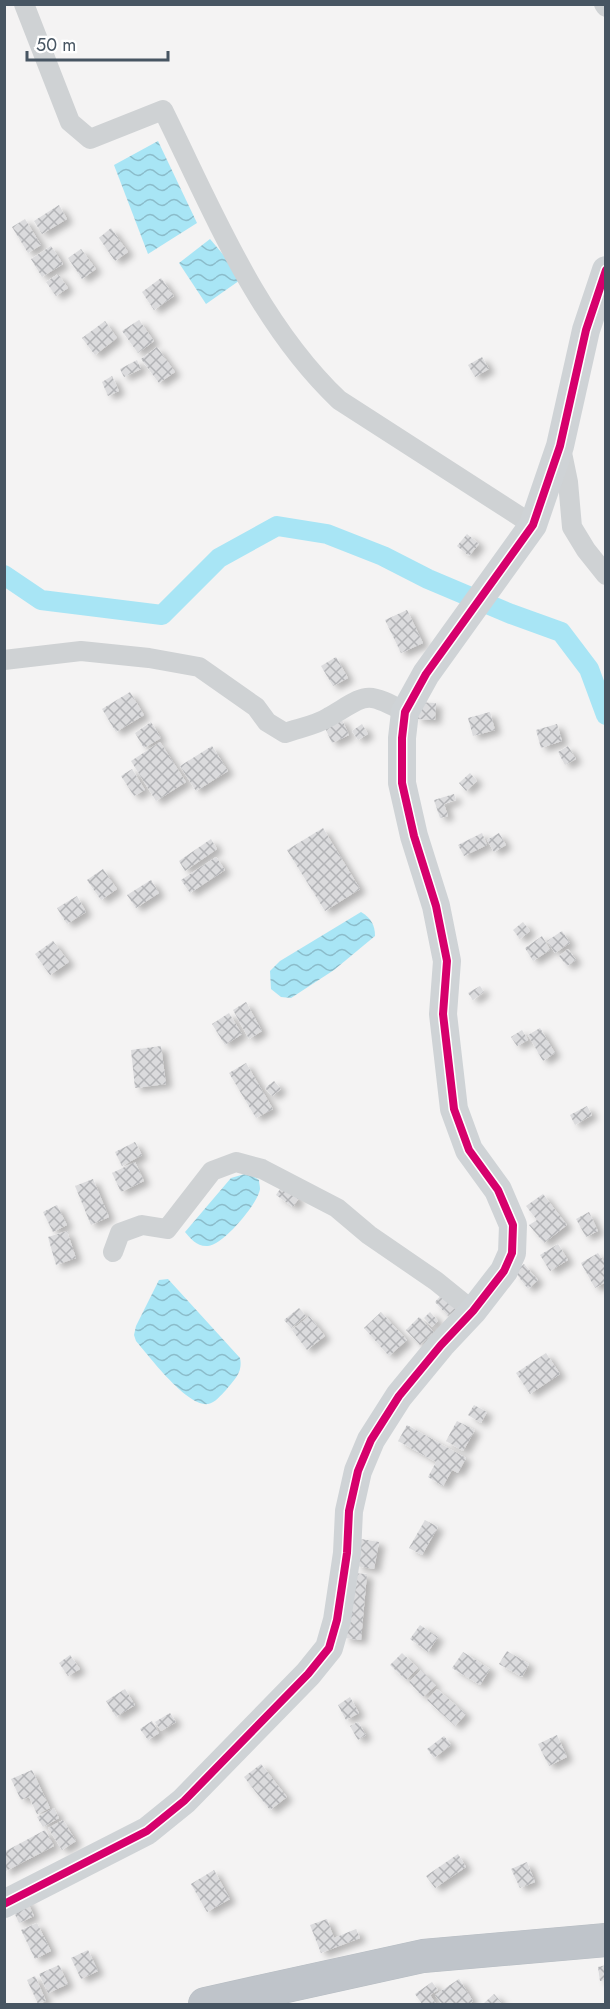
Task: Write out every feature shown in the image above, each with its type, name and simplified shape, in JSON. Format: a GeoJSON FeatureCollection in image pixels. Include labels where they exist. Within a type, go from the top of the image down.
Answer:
{"type":"FeatureCollection","features":[{"type":"Feature","properties":{"kind":"highway"},"geometry":{"type":"LineString","coordinates":[[205,2004],[423,1956],[606,1940]]}},
{"type":"Feature","properties":{"kind":"street"},"geometry":{"type":"LineString","coordinates":[[24,4],[70,123],[90,140],[163,110],[226,239],[278,329],[314,376],[339,400],[533,525]]}},
{"type":"Feature","properties":{"kind":"street"},"geometry":{"type":"LineString","coordinates":[[4,1904],[147,1831],[184,1801],[329,1648],[337,1620],[347,1553],[349,1511],[358,1471],[371,1440],[399,1396],[441,1345],[473,1311],[504,1271],[512,1253],[513,1225],[498,1190],[469,1150],[454,1109],[443,1014],[447,961],[436,906],[414,836],[402,783],[402,738],[405,712],[426,674],[533,525],[560,446],[586,330],[606,270]]}},
{"type":"Feature","properties":{"kind":"street"},"geometry":{"type":"LineString","coordinates":[[560,446],[568,482],[572,527],[586,550],[606,575]]}},
{"type":"Feature","properties":{"kind":"street"},"geometry":{"type":"LineString","coordinates":[[4,660],[81,651],[149,658],[199,667],[256,707],[267,722],[285,733],[327,719],[351,702],[367,696],[380,699],[405,712]]}},
{"type":"Feature","properties":{"kind":"street"},"geometry":{"type":"LineString","coordinates":[[113,1252],[120,1233],[142,1225],[167,1230],[212,1171],[237,1162],[261,1169],[336,1208],[473,1311]]}},
{"type":"Feature","properties":{"kind":"water"},"geometry":{"type":"Polygon","coordinates":[[[158,141],[197,223],[148,254],[114,165],[158,141]]]}},
{"type":"Feature","properties":{"kind":"water"},"geometry":{"type":"Polygon","coordinates":[[[210,239],[243,278],[206,304],[179,263],[210,239]]]}},
{"type":"Feature","properties":{"kind":"water"},"geometry":{"type":"Polygon","coordinates":[[[361,912],[372,922],[375,936],[334,970],[291,998],[281,997],[271,989],[270,971],[280,961],[361,912]]]}},
{"type":"Feature","properties":{"kind":"water"},"geometry":{"type":"Polygon","coordinates":[[[248,1173],[259,1180],[260,1189],[247,1213],[231,1231],[214,1244],[204,1246],[195,1242],[185,1232],[231,1178],[248,1173]]]}},
{"type":"Feature","properties":{"kind":"water"},"geometry":{"type":"Polygon","coordinates":[[[168,1279],[240,1358],[240,1367],[235,1379],[220,1396],[208,1404],[199,1403],[179,1389],[136,1341],[134,1335],[136,1326],[159,1280],[168,1279]]]}},
{"type":"Feature","properties":{"kind":"building"},"geometry":{"type":"Polygon","coordinates":[[[59,205],[67,219],[42,234],[34,221],[59,205]]]}},
{"type":"Feature","properties":{"kind":"building"},"geometry":{"type":"Polygon","coordinates":[[[25,219],[41,245],[28,253],[12,227],[25,219]]]}},
{"type":"Feature","properties":{"kind":"building"},"geometry":{"type":"Polygon","coordinates":[[[111,228],[128,252],[115,261],[99,238],[111,228]]]}},
{"type":"Feature","properties":{"kind":"building"},"geometry":{"type":"Polygon","coordinates":[[[51,246],[63,264],[42,277],[31,259],[51,246]]]}},
{"type":"Feature","properties":{"kind":"building"},"geometry":{"type":"Polygon","coordinates":[[[81,249],[96,269],[82,279],[68,258],[81,249]]]}},
{"type":"Feature","properties":{"kind":"building"},"geometry":{"type":"Polygon","coordinates":[[[58,274],[68,288],[56,296],[46,282],[58,274]]]}},
{"type":"Feature","properties":{"kind":"building"},"geometry":{"type":"Polygon","coordinates":[[[161,278],[174,296],[154,310],[142,292],[161,278]]]}},
{"type":"Feature","properties":{"kind":"building"},"geometry":{"type":"Polygon","coordinates":[[[139,320],[154,341],[138,353],[122,331],[139,320]]]}},
{"type":"Feature","properties":{"kind":"building"},"geometry":{"type":"Polygon","coordinates":[[[105,321],[117,338],[95,355],[82,338],[105,321]]]}},
{"type":"Feature","properties":{"kind":"building"},"geometry":{"type":"Polygon","coordinates":[[[157,347],[175,372],[159,383],[141,359],[157,347]]]}},
{"type":"Feature","properties":{"kind":"building"},"geometry":{"type":"Polygon","coordinates":[[[482,357],[489,369],[475,377],[468,365],[482,357]]]}},
{"type":"Feature","properties":{"kind":"building"},"geometry":{"type":"Polygon","coordinates":[[[137,360],[141,369],[124,377],[120,369],[137,360]]]}},
{"type":"Feature","properties":{"kind":"building"},"geometry":{"type":"Polygon","coordinates":[[[112,376],[119,391],[108,396],[102,382],[112,376]]]}},
{"type":"Feature","properties":{"kind":"building"},"geometry":{"type":"Polygon","coordinates":[[[467,534],[479,544],[469,556],[457,546],[467,534]]]}},
{"type":"Feature","properties":{"kind":"building"},"geometry":{"type":"Polygon","coordinates":[[[407,610],[423,643],[401,653],[385,620],[407,610]]]}},
{"type":"Feature","properties":{"kind":"building"},"geometry":{"type":"Polygon","coordinates":[[[336,657],[348,678],[333,686],[321,666],[336,657]]]}},
{"type":"Feature","properties":{"kind":"building"},"geometry":{"type":"Polygon","coordinates":[[[130,692],[144,715],[116,732],[102,709],[130,692]]]}},
{"type":"Feature","properties":{"kind":"building"},"geometry":{"type":"Polygon","coordinates":[[[417,702],[436,703],[435,720],[416,719],[417,702]]]}},
{"type":"Feature","properties":{"kind":"building"},"geometry":{"type":"Polygon","coordinates":[[[490,712],[495,730],[473,736],[468,718],[490,712]]]}},
{"type":"Feature","properties":{"kind":"building"},"geometry":{"type":"Polygon","coordinates":[[[341,718],[349,735],[332,743],[324,726],[341,718]]]}},
{"type":"Feature","properties":{"kind":"building"},"geometry":{"type":"Polygon","coordinates":[[[151,722],[161,738],[144,748],[135,733],[151,722]]]}},
{"type":"Feature","properties":{"kind":"building"},"geometry":{"type":"Polygon","coordinates":[[[362,724],[368,734],[358,740],[352,731],[362,724]]]}},
{"type":"Feature","properties":{"kind":"building"},"geometry":{"type":"Polygon","coordinates":[[[557,724],[562,741],[541,748],[536,730],[557,724]]]}},
{"type":"Feature","properties":{"kind":"building"},"geometry":{"type":"Polygon","coordinates":[[[160,742],[186,782],[156,801],[131,761],[160,742]]]}},
{"type":"Feature","properties":{"kind":"building"},"geometry":{"type":"Polygon","coordinates":[[[212,746],[228,771],[196,791],[180,766],[212,746]]]}},
{"type":"Feature","properties":{"kind":"building"},"geometry":{"type":"Polygon","coordinates":[[[568,746],[576,759],[565,765],[558,752],[568,746]]]}},
{"type":"Feature","properties":{"kind":"building"},"geometry":{"type":"Polygon","coordinates":[[[132,769],[145,790],[134,796],[121,776],[132,769]]]}},
{"type":"Feature","properties":{"kind":"building"},"geometry":{"type":"Polygon","coordinates":[[[470,773],[477,781],[466,791],[459,783],[470,773]]]}},
{"type":"Feature","properties":{"kind":"building"},"geometry":{"type":"Polygon","coordinates":[[[454,794],[456,800],[444,804],[448,816],[440,818],[434,800],[454,794]]]}},
{"type":"Feature","properties":{"kind":"building"},"geometry":{"type":"Polygon","coordinates":[[[323,828],[360,889],[325,911],[287,850],[323,828]]]}},
{"type":"Feature","properties":{"kind":"building"},"geometry":{"type":"Polygon","coordinates":[[[482,833],[487,845],[464,856],[458,845],[482,833]]]}},
{"type":"Feature","properties":{"kind":"building"},"geometry":{"type":"Polygon","coordinates":[[[499,833],[506,845],[494,852],[487,840],[499,833]]]}},
{"type":"Feature","properties":{"kind":"building"},"geometry":{"type":"Polygon","coordinates":[[[211,839],[217,849],[185,871],[179,861],[211,839]]]}},
{"type":"Feature","properties":{"kind":"building"},"geometry":{"type":"Polygon","coordinates":[[[216,857],[225,870],[190,893],[181,880],[216,857]]]}},
{"type":"Feature","properties":{"kind":"building"},"geometry":{"type":"Polygon","coordinates":[[[103,869],[117,889],[101,900],[87,880],[103,869]]]}},
{"type":"Feature","properties":{"kind":"building"},"geometry":{"type":"Polygon","coordinates":[[[151,880],[159,893],[136,908],[127,895],[151,880]]]}},
{"type":"Feature","properties":{"kind":"building"},"geometry":{"type":"Polygon","coordinates":[[[77,896],[86,912],[67,924],[57,908],[77,896]]]}},
{"type":"Feature","properties":{"kind":"building"},"geometry":{"type":"Polygon","coordinates":[[[523,922],[530,931],[520,939],[513,930],[523,922]]]}},
{"type":"Feature","properties":{"kind":"building"},"geometry":{"type":"Polygon","coordinates":[[[562,931],[570,943],[555,953],[547,941],[562,931]]]}},
{"type":"Feature","properties":{"kind":"building"},"geometry":{"type":"Polygon","coordinates":[[[542,936],[550,950],[533,961],[525,948],[542,936]]]}},
{"type":"Feature","properties":{"kind":"building"},"geometry":{"type":"Polygon","coordinates":[[[53,941],[69,962],[50,975],[35,954],[53,941]]]}},
{"type":"Feature","properties":{"kind":"building"},"geometry":{"type":"Polygon","coordinates":[[[568,949],[576,960],[567,966],[559,956],[568,949]]]}},
{"type":"Feature","properties":{"kind":"building"},"geometry":{"type":"Polygon","coordinates":[[[480,986],[484,992],[473,1000],[468,993],[480,986]]]}},
{"type":"Feature","properties":{"kind":"building"},"geometry":{"type":"Polygon","coordinates":[[[246,1002],[262,1031],[249,1039],[233,1010],[246,1002]]]}},
{"type":"Feature","properties":{"kind":"building"},"geometry":{"type":"Polygon","coordinates":[[[229,1013],[242,1034],[225,1045],[212,1024],[229,1013]]]}},
{"type":"Feature","properties":{"kind":"building"},"geometry":{"type":"Polygon","coordinates":[[[540,1028],[555,1053],[543,1061],[528,1035],[540,1028]]]}},
{"type":"Feature","properties":{"kind":"building"},"geometry":{"type":"Polygon","coordinates":[[[522,1030],[528,1040],[517,1046],[511,1037],[522,1030]]]}},
{"type":"Feature","properties":{"kind":"building"},"geometry":{"type":"Polygon","coordinates":[[[161,1046],[166,1084],[135,1088],[131,1050],[161,1046]]]}},
{"type":"Feature","properties":{"kind":"building"},"geometry":{"type":"Polygon","coordinates":[[[246,1063],[273,1109],[256,1118],[229,1073],[246,1063]]]}},
{"type":"Feature","properties":{"kind":"building"},"geometry":{"type":"Polygon","coordinates":[[[274,1081],[281,1089],[272,1096],[265,1088],[274,1081]]]}},
{"type":"Feature","properties":{"kind":"building"},"geometry":{"type":"Polygon","coordinates":[[[587,1106],[592,1115],[575,1125],[570,1115],[587,1106]]]}},
{"type":"Feature","properties":{"kind":"building"},"geometry":{"type":"Polygon","coordinates":[[[135,1142],[142,1155],[122,1166],[115,1152],[135,1142]]]}},
{"type":"Feature","properties":{"kind":"building"},"geometry":{"type":"Polygon","coordinates":[[[135,1162],[144,1181],[121,1192],[112,1173],[135,1162]]]}},
{"type":"Feature","properties":{"kind":"building"},"geometry":{"type":"Polygon","coordinates":[[[93,1179],[109,1217],[91,1225],[75,1186],[93,1179]]]}},
{"type":"Feature","properties":{"kind":"building"},"geometry":{"type":"Polygon","coordinates":[[[282,1186],[299,1198],[293,1207],[276,1195],[282,1186]]]}},
{"type":"Feature","properties":{"kind":"building"},"geometry":{"type":"Polygon","coordinates":[[[543,1194],[567,1225],[544,1243],[529,1225],[537,1220],[526,1206],[543,1194]]]}},
{"type":"Feature","properties":{"kind":"building"},"geometry":{"type":"Polygon","coordinates":[[[57,1205],[67,1225],[53,1232],[43,1212],[57,1205]]]}},
{"type":"Feature","properties":{"kind":"building"},"geometry":{"type":"Polygon","coordinates":[[[589,1212],[598,1231],[586,1237],[576,1219],[589,1212]]]}},
{"type":"Feature","properties":{"kind":"building"},"geometry":{"type":"Polygon","coordinates":[[[67,1231],[76,1258],[56,1265],[48,1237],[67,1231]]]}},
{"type":"Feature","properties":{"kind":"building"},"geometry":{"type":"Polygon","coordinates":[[[558,1244],[568,1260],[550,1271],[540,1255],[558,1244]]]}},
{"type":"Feature","properties":{"kind":"building"},"geometry":{"type":"Polygon","coordinates":[[[598,1253],[606,1265],[606,1282],[595,1288],[581,1263],[598,1253]]]}},
{"type":"Feature","properties":{"kind":"building"},"geometry":{"type":"Polygon","coordinates":[[[524,1264],[538,1280],[528,1289],[515,1272],[524,1264]]]}},
{"type":"Feature","properties":{"kind":"building"},"geometry":{"type":"Polygon","coordinates":[[[443,1293],[457,1308],[448,1316],[435,1302],[443,1293]]]}},
{"type":"Feature","properties":{"kind":"building"},"geometry":{"type":"Polygon","coordinates":[[[299,1308],[306,1316],[291,1328],[284,1320],[299,1308]]]}},
{"type":"Feature","properties":{"kind":"building"},"geometry":{"type":"Polygon","coordinates":[[[381,1312],[407,1340],[389,1356],[364,1328],[381,1312]]]}},
{"type":"Feature","properties":{"kind":"building"},"geometry":{"type":"Polygon","coordinates":[[[430,1312],[438,1321],[432,1327],[424,1318],[430,1312]]]}},
{"type":"Feature","properties":{"kind":"building"},"geometry":{"type":"Polygon","coordinates":[[[309,1316],[325,1336],[307,1350],[292,1330],[309,1316]]]}},
{"type":"Feature","properties":{"kind":"building"},"geometry":{"type":"Polygon","coordinates":[[[419,1317],[434,1332],[420,1345],[406,1330],[419,1317]]]}},
{"type":"Feature","properties":{"kind":"building"},"geometry":{"type":"Polygon","coordinates":[[[546,1353],[560,1374],[530,1394],[516,1373],[546,1353]]]}},
{"type":"Feature","properties":{"kind":"building"},"geometry":{"type":"Polygon","coordinates":[[[474,1405],[487,1412],[481,1423],[468,1415],[474,1405]]]}},
{"type":"Feature","properties":{"kind":"building"},"geometry":{"type":"Polygon","coordinates":[[[457,1421],[475,1430],[463,1451],[446,1441],[457,1421]]]}},
{"type":"Feature","properties":{"kind":"building"},"geometry":{"type":"Polygon","coordinates":[[[407,1425],[466,1458],[458,1473],[452,1470],[443,1486],[428,1477],[436,1462],[398,1441],[407,1425]]]}},
{"type":"Feature","properties":{"kind":"building"},"geometry":{"type":"Polygon","coordinates":[[[425,1520],[438,1527],[422,1555],[409,1548],[425,1520]]]}},
{"type":"Feature","properties":{"kind":"building"},"geometry":{"type":"Polygon","coordinates":[[[361,1539],[379,1542],[374,1569],[356,1566],[361,1539]]]}},
{"type":"Feature","properties":{"kind":"building"},"geometry":{"type":"Polygon","coordinates":[[[350,1573],[367,1574],[361,1640],[344,1638],[350,1573]]]}},
{"type":"Feature","properties":{"kind":"building"},"geometry":{"type":"Polygon","coordinates":[[[420,1625],[438,1637],[428,1652],[410,1639],[420,1625]]]}},
{"type":"Feature","properties":{"kind":"building"},"geometry":{"type":"Polygon","coordinates":[[[507,1651],[529,1664],[522,1677],[499,1664],[507,1651]]]}},
{"type":"Feature","properties":{"kind":"building"},"geometry":{"type":"Polygon","coordinates":[[[463,1652],[490,1669],[480,1685],[452,1668],[463,1652]]]}},
{"type":"Feature","properties":{"kind":"building"},"geometry":{"type":"Polygon","coordinates":[[[402,1653],[418,1668],[406,1680],[390,1665],[402,1653]]]}},
{"type":"Feature","properties":{"kind":"building"},"geometry":{"type":"Polygon","coordinates":[[[70,1655],[80,1669],[68,1676],[59,1663],[70,1655]]]}},
{"type":"Feature","properties":{"kind":"building"},"geometry":{"type":"Polygon","coordinates":[[[421,1670],[436,1685],[423,1697],[409,1682],[421,1670]]]}},
{"type":"Feature","properties":{"kind":"building"},"geometry":{"type":"Polygon","coordinates":[[[125,1689],[135,1705],[116,1717],[106,1701],[125,1689]]]}},
{"type":"Feature","properties":{"kind":"building"},"geometry":{"type":"Polygon","coordinates":[[[437,1689],[466,1714],[455,1726],[427,1700],[437,1689]]]}},
{"type":"Feature","properties":{"kind":"building"},"geometry":{"type":"Polygon","coordinates":[[[350,1697],[359,1713],[346,1720],[338,1705],[350,1697]]]}},
{"type":"Feature","properties":{"kind":"building"},"geometry":{"type":"Polygon","coordinates":[[[170,1713],[176,1722],[161,1731],[155,1722],[170,1713]]]}},
{"type":"Feature","properties":{"kind":"building"},"geometry":{"type":"Polygon","coordinates":[[[152,1721],[159,1733],[148,1740],[140,1729],[152,1721]]]}},
{"type":"Feature","properties":{"kind":"building"},"geometry":{"type":"Polygon","coordinates":[[[358,1722],[366,1735],[358,1740],[350,1726],[358,1722]]]}},
{"type":"Feature","properties":{"kind":"building"},"geometry":{"type":"Polygon","coordinates":[[[557,1735],[567,1757],[549,1766],[538,1744],[557,1735]]]}},
{"type":"Feature","properties":{"kind":"building"},"geometry":{"type":"Polygon","coordinates":[[[444,1736],[451,1745],[434,1758],[427,1749],[444,1736]]]}},
{"type":"Feature","properties":{"kind":"building"},"geometry":{"type":"Polygon","coordinates":[[[261,1764],[287,1797],[270,1810],[244,1777],[261,1764]]]}},
{"type":"Feature","properties":{"kind":"building"},"geometry":{"type":"Polygon","coordinates":[[[32,1770],[50,1808],[37,1814],[29,1797],[21,1800],[11,1779],[32,1770]]]}},
{"type":"Feature","properties":{"kind":"building"},"geometry":{"type":"Polygon","coordinates":[[[54,1808],[59,1818],[43,1827],[37,1817],[54,1808]]]}},
{"type":"Feature","properties":{"kind":"building"},"geometry":{"type":"Polygon","coordinates":[[[63,1820],[76,1841],[62,1850],[48,1828],[63,1820]]]}},
{"type":"Feature","properties":{"kind":"building"},"geometry":{"type":"Polygon","coordinates":[[[45,1830],[54,1846],[4,1872],[4,1852],[45,1830]]]}},
{"type":"Feature","properties":{"kind":"building"},"geometry":{"type":"Polygon","coordinates":[[[458,1854],[466,1867],[435,1888],[426,1876],[458,1854]]]}},
{"type":"Feature","properties":{"kind":"building"},"geometry":{"type":"Polygon","coordinates":[[[527,1862],[535,1882],[520,1888],[511,1869],[527,1862]]]}},
{"type":"Feature","properties":{"kind":"building"},"geometry":{"type":"Polygon","coordinates":[[[214,1870],[230,1899],[207,1912],[191,1884],[214,1870]]]}},
{"type":"Feature","properties":{"kind":"building"},"geometry":{"type":"Polygon","coordinates":[[[26,1899],[34,1916],[19,1923],[11,1906],[26,1899]]]}},
{"type":"Feature","properties":{"kind":"building"},"geometry":{"type":"Polygon","coordinates":[[[327,1919],[334,1938],[356,1929],[360,1938],[321,1953],[310,1925],[327,1919]]]}},
{"type":"Feature","properties":{"kind":"building"},"geometry":{"type":"Polygon","coordinates":[[[37,1923],[51,1951],[35,1959],[21,1930],[37,1923]]]}},
{"type":"Feature","properties":{"kind":"building"},"geometry":{"type":"Polygon","coordinates":[[[88,1950],[98,1971],[81,1979],[71,1958],[88,1950]]]}},
{"type":"Feature","properties":{"kind":"building"},"geometry":{"type":"Polygon","coordinates":[[[59,1965],[68,1984],[48,1993],[39,1974],[59,1965]]]}},
{"type":"Feature","properties":{"kind":"building"},"geometry":{"type":"Polygon","coordinates":[[[606,1965],[606,1980],[600,1981],[598,1967],[606,1965]]]}},
{"type":"Feature","properties":{"kind":"building"},"geometry":{"type":"Polygon","coordinates":[[[35,1976],[46,2001],[38,2004],[27,1980],[35,1976]]]}},
{"type":"Feature","properties":{"kind":"building"},"geometry":{"type":"Polygon","coordinates":[[[459,1979],[473,2001],[469,2004],[442,2004],[435,1995],[459,1979]]]}},
{"type":"Feature","properties":{"kind":"building"},"geometry":{"type":"Polygon","coordinates":[[[432,1982],[438,1990],[430,1995],[436,2004],[422,2004],[415,1994],[432,1982]]]}},
{"type":"Feature","properties":{"kind":"building"},"geometry":{"type":"Polygon","coordinates":[[[494,1994],[503,2004],[484,2003],[494,1994]]]}},
{"type":"Feature","properties":{"kind":"waterway"},"geometry":{"type":"LineString","coordinates":[[4,575],[41,600],[162,615],[219,558],[277,526],[327,534],[383,556],[428,579],[511,614],[561,632],[589,669],[606,715]]}},
{"type":"Feature","properties":{"kind":"cycle path"},"geometry":{"type":"LineString","coordinates":[[4,1904],[147,1831],[184,1801],[308,1674],[329,1648],[337,1620],[347,1553],[349,1511],[358,1471],[371,1440],[399,1396],[441,1345],[473,1311],[504,1271],[512,1253],[513,1225],[498,1190],[469,1150],[454,1109],[443,1014],[447,961],[436,906],[414,836],[402,783],[402,738],[405,712],[426,674],[533,525],[560,446],[586,330],[606,270]]}}]}
